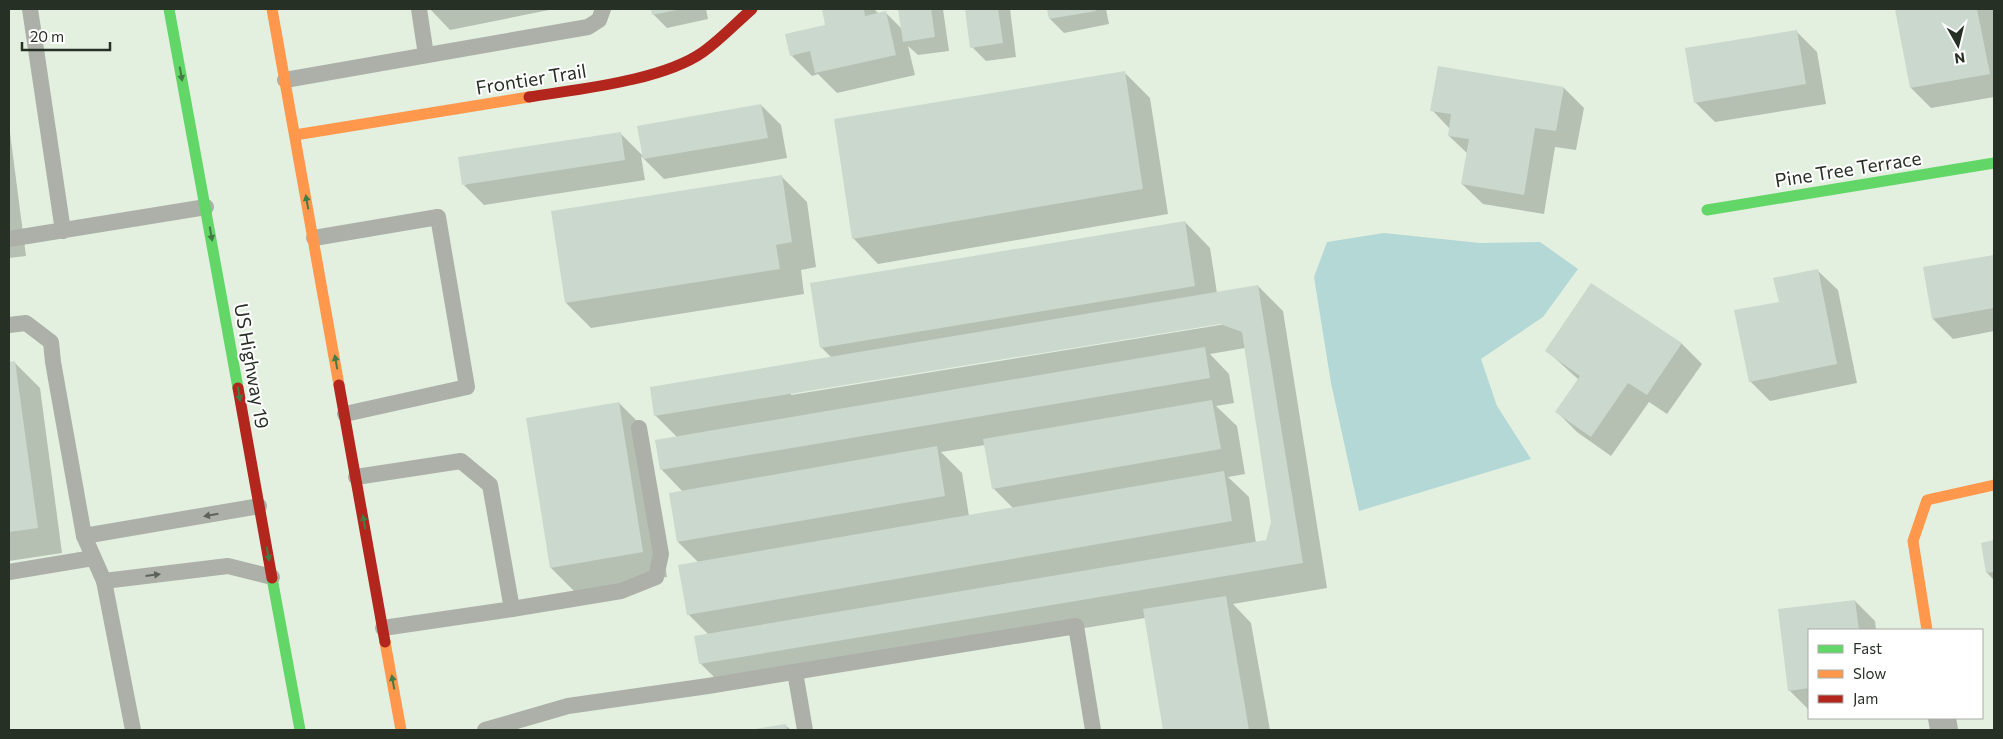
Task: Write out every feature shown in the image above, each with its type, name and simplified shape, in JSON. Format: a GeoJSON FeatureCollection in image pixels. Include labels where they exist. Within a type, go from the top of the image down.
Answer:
{"type":"FeatureCollection","features":[{"type":"Feature","properties":{"kind":"main road","name":"US Highway 19"},"geometry":{"type":"LineString","coordinates":[[169,9],[300,730]]}},
{"type":"Feature","properties":{"kind":"main road"},"geometry":{"type":"LineString","coordinates":[[272,9],[401,730]]}},
{"type":"Feature","properties":{"kind":"main road","name":"Frontier Trail"},"geometry":{"type":"LineString","coordinates":[[295,135],[614,83],[661,72],[702,53],[752,9]]}},
{"type":"Feature","properties":{"kind":"main road","name":"Pine Tree Terrace"},"geometry":{"type":"LineString","coordinates":[[1707,210],[1994,163]]}},
{"type":"Feature","properties":{"kind":"main road"},"geometry":{"type":"LineString","coordinates":[[1927,629],[1913,541],[1928,500],[1994,485]]}},
{"type":"Feature","properties":{"kind":"lane"},"geometry":{"type":"LineString","coordinates":[[30,9],[63,230]]}},
{"type":"Feature","properties":{"kind":"lane"},"geometry":{"type":"LineString","coordinates":[[419,9],[426,55]]}},
{"type":"Feature","properties":{"kind":"lane"},"geometry":{"type":"LineString","coordinates":[[285,80],[588,27],[600,20],[603,9]]}},
{"type":"Feature","properties":{"kind":"lane"},"geometry":{"type":"LineString","coordinates":[[9,239],[206,208]]}},
{"type":"Feature","properties":{"kind":"lane"},"geometry":{"type":"LineString","coordinates":[[314,238],[438,217],[467,387],[345,414]]}},
{"type":"Feature","properties":{"kind":"lane"},"geometry":{"type":"LineString","coordinates":[[9,325],[26,323],[51,342],[84,536],[104,580],[133,730]]}},
{"type":"Feature","properties":{"kind":"lane"},"geometry":{"type":"LineString","coordinates":[[383,628],[621,591],[656,577],[662,554],[639,428]]}},
{"type":"Feature","properties":{"kind":"lane"},"geometry":{"type":"LineString","coordinates":[[356,477],[461,461],[490,485],[512,609]]}},
{"type":"Feature","properties":{"kind":"lane"},"geometry":{"type":"LineString","coordinates":[[84,536],[259,506]]}},
{"type":"Feature","properties":{"kind":"lane"},"geometry":{"type":"LineString","coordinates":[[9,572],[93,558]]}},
{"type":"Feature","properties":{"kind":"lane"},"geometry":{"type":"LineString","coordinates":[[104,580],[228,566],[272,577]]}},
{"type":"Feature","properties":{"kind":"lane"},"geometry":{"type":"LineString","coordinates":[[485,730],[532,724],[568,706],[795,672],[1076,626],[1092,730]]}},
{"type":"Feature","properties":{"kind":"lane"},"geometry":{"type":"LineString","coordinates":[[795,672],[805,730]]}},
{"type":"Feature","properties":{"kind":"water"},"geometry":{"type":"Polygon","coordinates":[[[1384,233],[1480,243],[1540,242],[1578,269],[1543,317],[1481,359],[1497,406],[1531,459],[1359,511],[1331,383],[1314,277],[1327,242],[1384,233]]]}},
{"type":"Feature","properties":{"kind":"building"},"geometry":{"type":"Polygon","coordinates":[[[651,9],[676,9],[677,10],[652,15],[651,9]]]}},
{"type":"Feature","properties":{"kind":"building"},"geometry":{"type":"Polygon","coordinates":[[[822,9],[864,9],[865,16],[886,11],[896,55],[815,73],[810,51],[790,56],[785,34],[825,25],[822,9]]]}},
{"type":"Feature","properties":{"kind":"building"},"geometry":{"type":"Polygon","coordinates":[[[898,9],[931,9],[935,37],[903,42],[898,9]]]}},
{"type":"Feature","properties":{"kind":"building"},"geometry":{"type":"Polygon","coordinates":[[[965,9],[998,9],[1003,43],[970,48],[965,9]]]}},
{"type":"Feature","properties":{"kind":"building"},"geometry":{"type":"Polygon","coordinates":[[[1047,9],[1095,9],[1096,11],[1049,19],[1047,9]]]}},
{"type":"Feature","properties":{"kind":"building"},"geometry":{"type":"Polygon","coordinates":[[[1895,9],[1977,9],[1990,74],[1910,88],[1895,9]]]}},
{"type":"Feature","properties":{"kind":"building"},"geometry":{"type":"Polygon","coordinates":[[[1797,30],[1806,84],[1694,103],[1685,48],[1797,30]]]}},
{"type":"Feature","properties":{"kind":"building"},"geometry":{"type":"Polygon","coordinates":[[[1438,66],[1564,87],[1556,131],[1535,128],[1524,195],[1461,184],[1469,139],[1448,136],[1451,114],[1430,111],[1438,66]]]}},
{"type":"Feature","properties":{"kind":"building"},"geometry":{"type":"Polygon","coordinates":[[[1125,71],[1143,189],[852,239],[834,119],[1125,71]]]}},
{"type":"Feature","properties":{"kind":"building"},"geometry":{"type":"Polygon","coordinates":[[[761,104],[768,138],[643,159],[637,126],[761,104]]]}},
{"type":"Feature","properties":{"kind":"building"},"geometry":{"type":"Polygon","coordinates":[[[621,132],[625,160],[462,185],[458,157],[621,132]]]}},
{"type":"Feature","properties":{"kind":"building"},"geometry":{"type":"Polygon","coordinates":[[[782,175],[792,242],[776,245],[780,269],[565,303],[551,211],[782,175]]]}},
{"type":"Feature","properties":{"kind":"building"},"geometry":{"type":"Polygon","coordinates":[[[1185,221],[1195,286],[820,348],[810,283],[1185,221]]]}},
{"type":"Feature","properties":{"kind":"building"},"geometry":{"type":"Polygon","coordinates":[[[1994,255],[1994,308],[1932,319],[1923,267],[1994,255]]]}},
{"type":"Feature","properties":{"kind":"building"},"geometry":{"type":"Polygon","coordinates":[[[1818,269],[1837,364],[1749,382],[1734,310],[1779,302],[1773,278],[1818,269]]]}},
{"type":"Feature","properties":{"kind":"building"},"geometry":{"type":"Polygon","coordinates":[[[1591,283],[1682,343],[1647,395],[1628,383],[1591,437],[1555,412],[1580,376],[1545,351],[1591,283]]]}},
{"type":"Feature","properties":{"kind":"building"},"geometry":{"type":"Polygon","coordinates":[[[1258,285],[1303,563],[699,664],[694,636],[1266,540],[1271,522],[1242,332],[1220,324],[654,416],[650,387],[1258,285]]]}},
{"type":"Feature","properties":{"kind":"building"},"geometry":{"type":"Polygon","coordinates":[[[1205,347],[1210,378],[660,470],[655,440],[1205,347]]]}},
{"type":"Feature","properties":{"kind":"building"},"geometry":{"type":"Polygon","coordinates":[[[15,361],[38,528],[9,532],[9,362],[15,361]]]}},
{"type":"Feature","properties":{"kind":"building"},"geometry":{"type":"Polygon","coordinates":[[[1212,400],[1221,449],[992,489],[983,439],[1212,400]]]}},
{"type":"Feature","properties":{"kind":"building"},"geometry":{"type":"Polygon","coordinates":[[[619,402],[643,552],[550,568],[526,418],[619,402]]]}},
{"type":"Feature","properties":{"kind":"building"},"geometry":{"type":"Polygon","coordinates":[[[937,446],[945,496],[677,542],[669,493],[937,446]]]}},
{"type":"Feature","properties":{"kind":"building"},"geometry":{"type":"Polygon","coordinates":[[[1224,471],[1232,521],[687,615],[678,565],[1224,471]]]}},
{"type":"Feature","properties":{"kind":"building"},"geometry":{"type":"Polygon","coordinates":[[[1994,540],[1994,572],[1986,573],[1981,543],[1994,540]]]}},
{"type":"Feature","properties":{"kind":"building"},"geometry":{"type":"Polygon","coordinates":[[[1226,596],[1249,730],[1163,730],[1143,609],[1226,596]]]}},
{"type":"Feature","properties":{"kind":"building"},"geometry":{"type":"Polygon","coordinates":[[[1855,600],[1859,629],[1808,629],[1808,688],[1788,691],[1778,609],[1855,600]]]}},
{"type":"Feature","properties":{"kind":"building"},"geometry":{"type":"Polygon","coordinates":[[[786,724],[787,730],[755,730],[755,729],[786,724]]]}},
{"type":"Feature","properties":{"kind":"traffic: fast"},"geometry":{"type":"LineString","coordinates":[[169,9],[238,388]]}},
{"type":"Feature","properties":{"kind":"traffic: fast"},"geometry":{"type":"LineString","coordinates":[[1707,210],[1994,163]]}},
{"type":"Feature","properties":{"kind":"traffic: fast"},"geometry":{"type":"LineString","coordinates":[[272,578],[300,730]]}},
{"type":"Feature","properties":{"kind":"traffic: slow"},"geometry":{"type":"LineString","coordinates":[[272,9],[339,385]]}},
{"type":"Feature","properties":{"kind":"traffic: slow"},"geometry":{"type":"LineString","coordinates":[[295,135],[529,97]]}},
{"type":"Feature","properties":{"kind":"traffic: slow"},"geometry":{"type":"LineString","coordinates":[[1927,629],[1913,541],[1927,500],[1994,485]]}},
{"type":"Feature","properties":{"kind":"traffic: slow"},"geometry":{"type":"LineString","coordinates":[[385,642],[401,730]]}},
{"type":"Feature","properties":{"kind":"traffic: jam"},"geometry":{"type":"LineString","coordinates":[[529,97],[595,87],[643,77],[686,62],[722,37],[752,9]]}},
{"type":"Feature","properties":{"kind":"traffic: jam"},"geometry":{"type":"LineString","coordinates":[[339,385],[385,642]]}},
{"type":"Feature","properties":{"kind":"traffic: jam"},"geometry":{"type":"LineString","coordinates":[[238,388],[272,578]]}}]}
